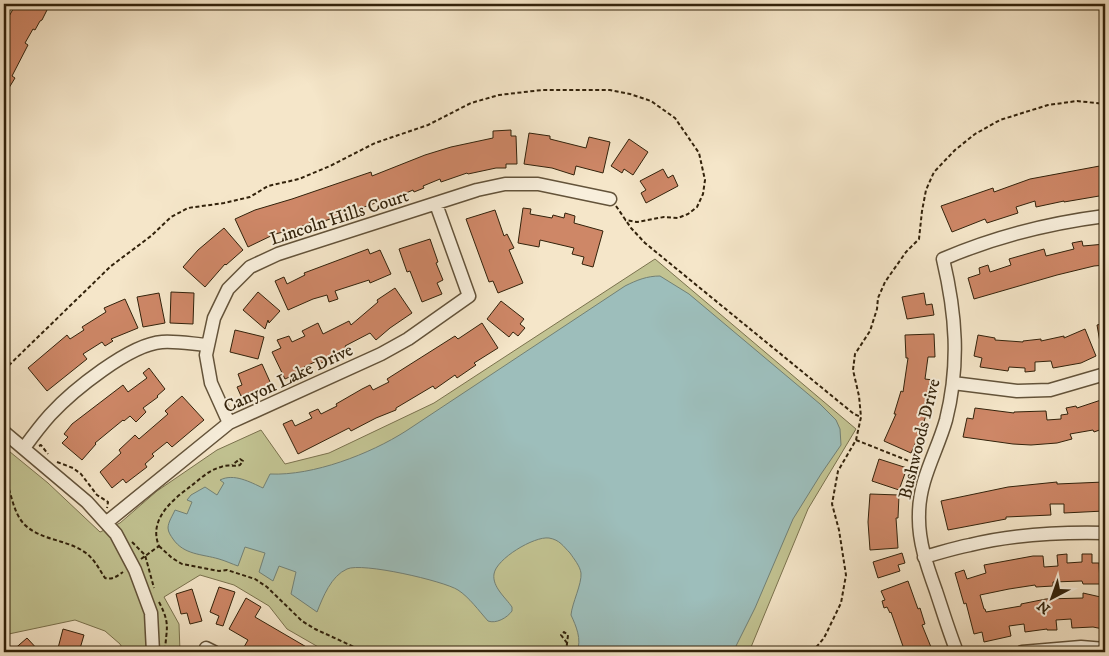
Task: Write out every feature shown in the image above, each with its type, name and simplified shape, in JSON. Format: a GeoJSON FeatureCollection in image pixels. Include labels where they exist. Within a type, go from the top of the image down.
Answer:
{"type":"FeatureCollection","features":[{"type":"Feature","properties":{"kind":"street","name":"Lincoln Hills Court"},"geometry":{"type":"LineString","coordinates":[[229,423],[211,383],[206,355],[214,318],[228,289],[250,267],[278,254],[477,190],[505,184],[538,184],[610,199]]}},
{"type":"Feature","properties":{"kind":"street","name":"Canyon Lake Drive"},"geometry":{"type":"LineString","coordinates":[[107,522],[229,423],[381,354],[408,339],[469,296],[436,204]]}},
{"type":"Feature","properties":{"kind":"street","name":"Bushwoods Drive"},"geometry":{"type":"LineString","coordinates":[[957,652],[924,557],[919,533],[919,513],[924,480],[946,419],[953,384],[955,361],[954,318],[951,291],[943,259],[994,239],[1056,224],[1105,216]]}},
{"type":"Feature","properties":{"kind":"street"},"geometry":{"type":"LineString","coordinates":[[29,448],[40,426],[65,400],[108,367],[134,351],[161,342],[208,345]]}},
{"type":"Feature","properties":{"kind":"street"},"geometry":{"type":"LineString","coordinates":[[953,384],[1016,390],[1050,390],[1105,374]]}},
{"type":"Feature","properties":{"kind":"street"},"geometry":{"type":"LineString","coordinates":[[4,432],[29,448],[87,502],[116,534],[132,565],[151,613],[153,652]]}},
{"type":"Feature","properties":{"kind":"street"},"geometry":{"type":"LineString","coordinates":[[924,557],[971,544],[1025,535],[1071,532],[1105,533]]}},
{"type":"Feature","properties":{"kind":"street"},"geometry":{"type":"LineString","coordinates":[[1022,652],[1081,647],[1105,649]]}},
{"type":"Feature","properties":{"kind":"path"},"geometry":{"type":"LineString","coordinates":[[4,370],[111,266],[151,236],[170,217],[188,208],[241,199],[268,186],[299,179],[330,166],[375,143],[428,125],[471,103],[500,95],[542,90],[610,90],[651,101],[675,118],[700,153],[705,180],[703,194],[697,208],[678,218],[664,217],[637,222],[625,220]]}},
{"type":"Feature","properties":{"kind":"path"},"geometry":{"type":"LineString","coordinates":[[812,652],[824,638],[841,603],[846,575],[839,530],[832,504],[838,471],[856,440],[861,417],[859,396],[853,370],[855,354],[870,331],[877,309],[878,298],[885,282],[906,252],[919,238],[926,190],[934,172],[955,150],[975,134],[1000,120],[1048,105],[1077,101],[1105,104]]}},
{"type":"Feature","properties":{"kind":"path"},"geometry":{"type":"LineString","coordinates":[[610,199],[645,243],[854,414],[861,417]]}},
{"type":"Feature","properties":{"kind":"path"},"geometry":{"type":"LineString","coordinates":[[856,440],[928,468]]}},
{"type":"Feature","properties":{"kind":"path"},"geometry":{"type":"LineString","coordinates":[[29,448],[41,445],[53,459],[82,474],[97,495],[108,502],[107,508]]}},
{"type":"Feature","properties":{"kind":"path"},"geometry":{"type":"LineString","coordinates":[[232,465],[215,469],[173,499],[158,521],[156,539],[159,546],[182,564],[218,571],[227,570],[255,579],[267,587],[302,621],[365,652]]}},
{"type":"Feature","properties":{"kind":"path"},"geometry":{"type":"LineString","coordinates":[[4,477],[14,508],[22,522],[39,535],[67,543],[85,552],[97,564],[105,578],[114,578],[159,546]]}},
{"type":"Feature","properties":{"kind":"path"},"geometry":{"type":"LineString","coordinates":[[566,652],[567,643]]}},
{"type":"Feature","properties":{"kind":"green space"},"geometry":{"type":"Polygon","coordinates":[[[655,259],[856,429],[808,509],[749,652],[327,652],[287,629],[269,606],[234,585],[200,575],[164,597],[179,624],[180,652],[125,652],[120,644],[105,631],[75,620],[4,635],[4,447],[48,483],[100,532],[120,523],[157,491],[217,450],[261,430],[285,464],[329,453],[434,403],[655,259]]]}},
{"type":"Feature","properties":{"kind":"water"},"geometry":{"type":"Polygon","coordinates":[[[660,276],[689,294],[820,404],[836,420],[840,429],[841,445],[793,519],[755,608],[733,652],[577,652],[579,637],[571,615],[581,573],[570,553],[559,542],[549,538],[534,541],[508,555],[496,568],[494,574],[495,583],[512,607],[512,611],[501,620],[491,622],[470,600],[450,586],[385,570],[369,568],[347,569],[341,572],[328,588],[317,612],[291,594],[296,572],[279,566],[273,581],[259,572],[265,553],[245,547],[238,566],[188,551],[177,544],[170,534],[168,526],[175,510],[187,514],[192,502],[187,500],[191,495],[205,487],[217,495],[224,483],[220,480],[231,477],[242,479],[263,488],[270,474],[287,474],[322,467],[341,462],[376,448],[406,431],[625,286],[642,279],[660,276]]]}},
{"type":"Feature","properties":{"kind":"building"},"geometry":{"type":"Polygon","coordinates":[[[16,4],[50,4],[42,20],[35,30],[33,29],[25,43],[28,45],[12,76],[15,78],[4,96],[4,25],[16,4]]]}},
{"type":"Feature","properties":{"kind":"building"},"geometry":{"type":"Polygon","coordinates":[[[511,130],[511,136],[516,136],[517,164],[506,164],[506,168],[467,173],[441,182],[440,179],[414,192],[413,190],[388,201],[387,199],[313,225],[312,222],[296,229],[275,234],[248,247],[235,219],[255,210],[371,172],[372,176],[425,155],[493,138],[493,131],[511,130]]]}},
{"type":"Feature","properties":{"kind":"building"},"geometry":{"type":"Polygon","coordinates":[[[529,133],[550,136],[550,139],[586,148],[589,137],[610,142],[603,173],[576,166],[574,175],[552,168],[524,164],[529,133]]]}},
{"type":"Feature","properties":{"kind":"building"},"geometry":{"type":"Polygon","coordinates":[[[629,139],[648,152],[633,175],[624,169],[622,173],[611,166],[629,139]]]}},
{"type":"Feature","properties":{"kind":"building"},"geometry":{"type":"Polygon","coordinates":[[[1105,165],[1105,195],[1036,207],[1035,201],[1016,207],[1018,213],[987,223],[985,219],[952,232],[941,206],[993,188],[994,192],[1030,179],[1105,165]]]}},
{"type":"Feature","properties":{"kind":"building"},"geometry":{"type":"Polygon","coordinates":[[[663,169],[668,178],[673,175],[678,186],[646,203],[641,193],[646,190],[640,181],[663,169]]]}},
{"type":"Feature","properties":{"kind":"building"},"geometry":{"type":"Polygon","coordinates":[[[523,208],[531,209],[530,214],[552,218],[553,215],[564,218],[565,213],[575,216],[574,223],[603,231],[593,267],[582,264],[584,257],[572,254],[574,248],[540,240],[539,247],[518,243],[523,208]]]}},
{"type":"Feature","properties":{"kind":"building"},"geometry":{"type":"Polygon","coordinates":[[[495,210],[504,236],[507,234],[514,248],[509,250],[523,283],[498,293],[493,281],[489,282],[466,219],[495,210]]]}},
{"type":"Feature","properties":{"kind":"building"},"geometry":{"type":"Polygon","coordinates":[[[224,228],[243,250],[225,264],[205,287],[183,267],[198,250],[224,228]]]}},
{"type":"Feature","properties":{"kind":"building"},"geometry":{"type":"Polygon","coordinates":[[[430,239],[438,262],[436,263],[443,280],[437,283],[442,294],[422,302],[410,271],[407,272],[399,249],[430,239]]]}},
{"type":"Feature","properties":{"kind":"building"},"geometry":{"type":"Polygon","coordinates":[[[1082,241],[1083,246],[1105,244],[1105,265],[1057,275],[974,299],[968,278],[980,274],[979,268],[988,265],[990,272],[1011,265],[1009,259],[1044,249],[1046,256],[1074,249],[1072,243],[1082,241]]]}},
{"type":"Feature","properties":{"kind":"building"},"geometry":{"type":"Polygon","coordinates":[[[368,249],[370,254],[380,250],[391,274],[370,283],[369,280],[335,291],[338,299],[329,302],[327,295],[288,310],[275,281],[284,277],[287,284],[305,275],[304,273],[368,249]]]}},
{"type":"Feature","properties":{"kind":"building"},"geometry":{"type":"Polygon","coordinates":[[[395,288],[412,313],[376,340],[370,333],[345,346],[348,351],[321,363],[319,360],[304,367],[305,370],[285,379],[272,352],[281,348],[277,340],[289,336],[292,342],[305,336],[302,331],[318,323],[323,334],[349,321],[351,325],[378,302],[377,300],[395,288]]]}},
{"type":"Feature","properties":{"kind":"building"},"geometry":{"type":"Polygon","coordinates":[[[171,292],[194,293],[193,324],[170,323],[171,292]]]}},
{"type":"Feature","properties":{"kind":"building"},"geometry":{"type":"Polygon","coordinates":[[[258,292],[280,311],[269,323],[268,320],[265,329],[243,310],[258,292]]]}},
{"type":"Feature","properties":{"kind":"building"},"geometry":{"type":"Polygon","coordinates":[[[159,293],[165,323],[143,327],[137,297],[159,293]]]}},
{"type":"Feature","properties":{"kind":"building"},"geometry":{"type":"Polygon","coordinates":[[[924,293],[926,305],[932,304],[934,315],[907,319],[902,297],[924,293]]]}},
{"type":"Feature","properties":{"kind":"building"},"geometry":{"type":"Polygon","coordinates":[[[125,299],[138,328],[111,339],[113,341],[105,346],[102,342],[83,354],[87,359],[47,391],[28,368],[67,335],[70,339],[84,330],[82,327],[106,312],[104,308],[125,299]]]}},
{"type":"Feature","properties":{"kind":"building"},"geometry":{"type":"Polygon","coordinates":[[[501,301],[524,319],[520,324],[525,328],[518,336],[513,332],[509,337],[487,319],[501,301]]]}},
{"type":"Feature","properties":{"kind":"building"},"geometry":{"type":"Polygon","coordinates":[[[482,323],[498,348],[474,363],[476,365],[457,378],[455,375],[435,389],[433,386],[396,408],[396,410],[351,431],[349,428],[298,454],[283,424],[292,420],[295,426],[312,418],[309,413],[318,409],[321,414],[370,385],[373,390],[389,382],[387,379],[455,336],[458,339],[482,323]]]}},
{"type":"Feature","properties":{"kind":"building"},"geometry":{"type":"Polygon","coordinates":[[[1105,323],[1105,347],[1101,348],[1097,325],[1105,323]]]}},
{"type":"Feature","properties":{"kind":"building"},"geometry":{"type":"Polygon","coordinates":[[[1085,329],[1096,356],[1081,363],[1053,368],[1051,361],[1035,362],[1035,371],[1025,372],[1025,368],[1009,367],[1008,371],[980,367],[982,358],[974,356],[978,335],[995,338],[995,340],[1023,342],[1041,339],[1041,341],[1064,336],[1064,338],[1085,329]]]}},
{"type":"Feature","properties":{"kind":"building"},"geometry":{"type":"Polygon","coordinates":[[[235,330],[264,337],[258,359],[230,352],[235,330]]]}},
{"type":"Feature","properties":{"kind":"building"},"geometry":{"type":"Polygon","coordinates":[[[934,334],[935,357],[928,357],[925,379],[933,380],[932,391],[929,390],[923,411],[927,412],[911,453],[884,441],[896,414],[894,414],[901,391],[903,392],[908,358],[906,358],[905,335],[934,334]]]}},
{"type":"Feature","properties":{"kind":"building"},"geometry":{"type":"Polygon","coordinates":[[[262,364],[271,384],[241,396],[237,387],[242,385],[238,374],[262,364]]]}},
{"type":"Feature","properties":{"kind":"building"},"geometry":{"type":"Polygon","coordinates":[[[149,368],[165,389],[143,408],[146,412],[136,422],[130,416],[123,420],[95,443],[82,460],[62,443],[68,437],[64,434],[72,424],[123,385],[128,392],[147,378],[143,373],[149,368]]]}},
{"type":"Feature","properties":{"kind":"building"},"geometry":{"type":"Polygon","coordinates":[[[182,396],[204,420],[172,447],[167,442],[152,454],[154,456],[145,464],[147,467],[126,483],[123,479],[112,488],[100,472],[121,453],[119,450],[135,435],[139,439],[168,414],[165,411],[182,396]]]}},
{"type":"Feature","properties":{"kind":"building"},"geometry":{"type":"Polygon","coordinates":[[[1101,400],[1105,412],[1105,428],[1094,432],[1093,430],[1070,434],[1072,439],[1057,443],[1031,445],[963,437],[967,418],[973,419],[975,408],[1014,413],[1046,411],[1047,420],[1061,419],[1061,415],[1068,414],[1066,408],[1076,406],[1077,408],[1101,400]]]}},
{"type":"Feature","properties":{"kind":"building"},"geometry":{"type":"Polygon","coordinates":[[[879,459],[907,468],[899,490],[872,481],[879,459]]]}},
{"type":"Feature","properties":{"kind":"building"},"geometry":{"type":"Polygon","coordinates":[[[1057,482],[1057,484],[1104,482],[1104,511],[1064,513],[1064,504],[1050,504],[1051,515],[1006,517],[1006,519],[948,530],[941,501],[1008,487],[1057,482]]]}},
{"type":"Feature","properties":{"kind":"building"},"geometry":{"type":"Polygon","coordinates":[[[870,494],[899,495],[898,518],[896,518],[898,548],[870,550],[868,522],[870,494]]]}},
{"type":"Feature","properties":{"kind":"building"},"geometry":{"type":"Polygon","coordinates":[[[902,553],[905,563],[898,565],[900,571],[878,578],[873,562],[902,553]]]}},
{"type":"Feature","properties":{"kind":"building"},"geometry":{"type":"Polygon","coordinates":[[[1067,554],[1067,563],[1082,562],[1082,554],[1092,554],[1092,563],[1099,563],[1100,584],[1083,584],[1082,581],[1053,582],[1053,586],[1036,587],[1035,585],[980,595],[984,609],[986,612],[1021,606],[1021,604],[1046,599],[1083,598],[1083,593],[1105,598],[1103,629],[1093,627],[1072,628],[1071,619],[1056,620],[1057,630],[1047,629],[1025,632],[1024,624],[1009,626],[1011,636],[984,642],[982,632],[974,634],[966,603],[964,604],[955,573],[964,570],[967,579],[986,573],[984,565],[1033,556],[1043,556],[1044,567],[1058,566],[1057,555],[1067,554]]]}},
{"type":"Feature","properties":{"kind":"building"},"geometry":{"type":"Polygon","coordinates":[[[908,581],[918,609],[920,608],[925,624],[922,625],[933,652],[905,652],[891,612],[887,607],[884,608],[882,601],[885,600],[881,591],[908,581]]]}},
{"type":"Feature","properties":{"kind":"building"},"geometry":{"type":"Polygon","coordinates":[[[219,587],[235,592],[223,626],[216,624],[219,616],[210,612],[219,587]]]}},
{"type":"Feature","properties":{"kind":"building"},"geometry":{"type":"Polygon","coordinates":[[[192,589],[202,621],[190,624],[187,613],[181,614],[176,594],[192,589]]]}},
{"type":"Feature","properties":{"kind":"building"},"geometry":{"type":"Polygon","coordinates":[[[246,598],[261,607],[255,617],[315,652],[253,652],[244,647],[248,640],[229,629],[246,598]]]}},
{"type":"Feature","properties":{"kind":"building"},"geometry":{"type":"Polygon","coordinates":[[[63,629],[84,635],[79,652],[57,652],[63,629]]]}},
{"type":"Feature","properties":{"kind":"building"},"geometry":{"type":"Polygon","coordinates":[[[27,638],[40,652],[11,652],[27,638]]]}}]}
